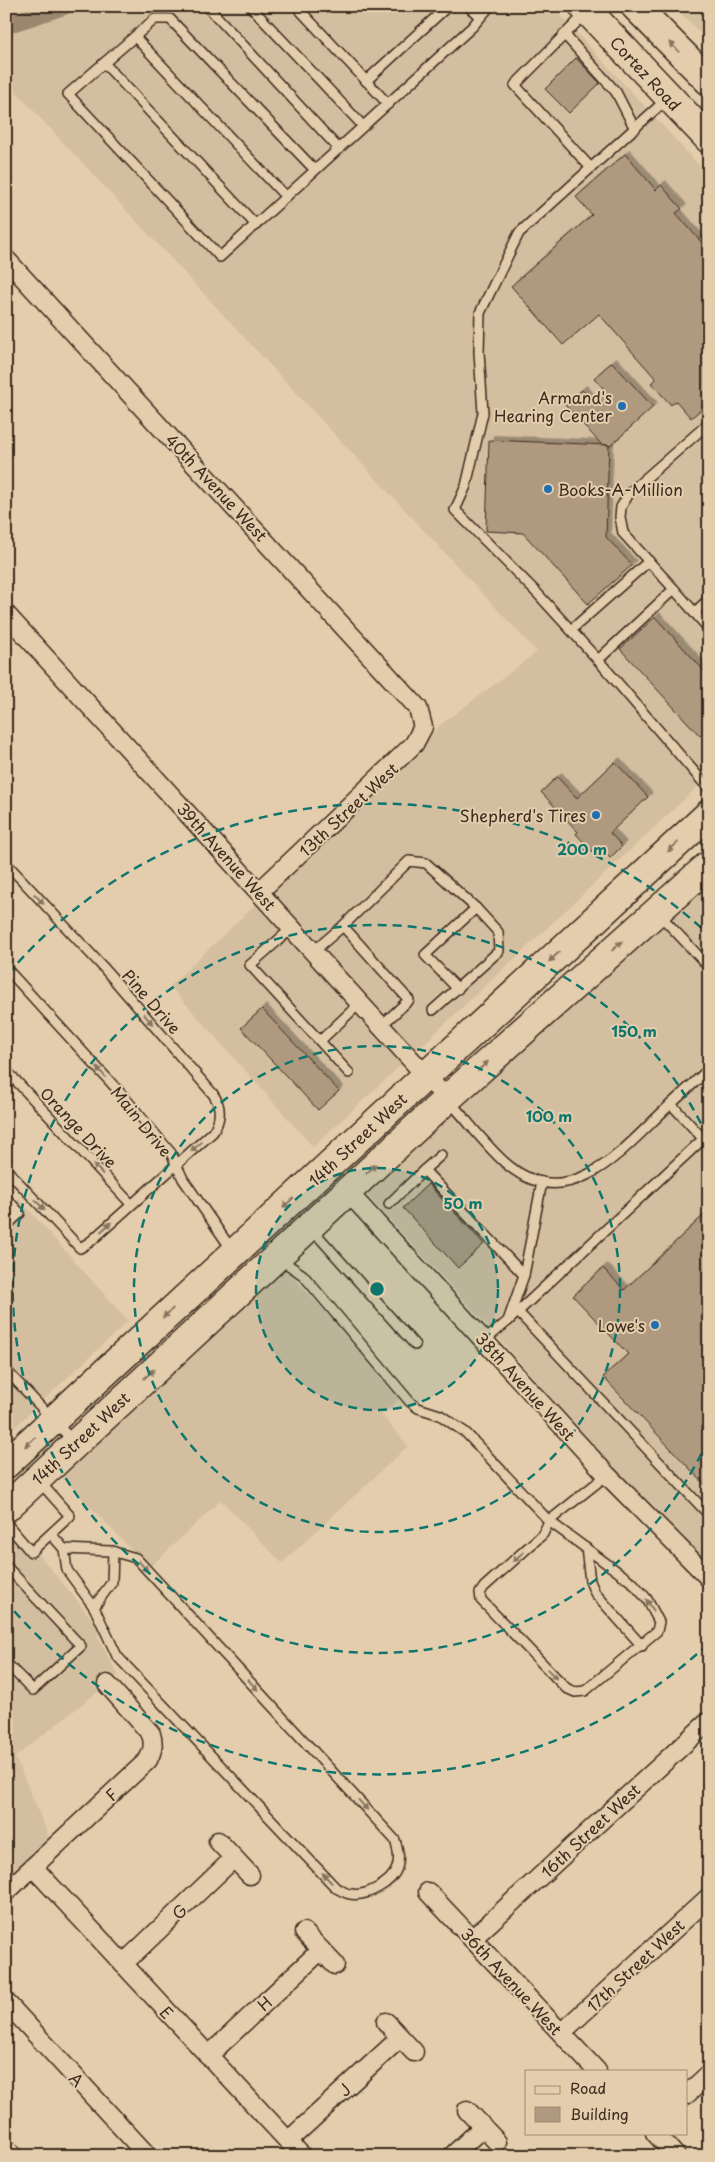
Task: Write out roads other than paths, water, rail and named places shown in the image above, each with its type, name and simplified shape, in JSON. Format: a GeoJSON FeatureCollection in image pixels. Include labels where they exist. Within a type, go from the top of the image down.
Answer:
{"type":"FeatureCollection","features":[{"type":"Feature","properties":{"kind":"main road"},"geometry":{"type":"LineString","coordinates":[[635,6],[704,68]]}},
{"type":"Feature","properties":{"kind":"main road","name":"Cortez Road"},"geometry":{"type":"LineString","coordinates":[[585,9],[709,139]]}},
{"type":"Feature","properties":{"kind":"main road","name":"14th Street West"},"geometry":{"type":"LineString","coordinates":[[6,1464],[709,814]]}},
{"type":"Feature","properties":{"kind":"main road","name":"14th Street West"},"geometry":{"type":"LineString","coordinates":[[6,1508],[447,1099],[704,867]]}},
{"type":"Feature","properties":{"kind":"street","name":"40th Avenue West"},"geometry":{"type":"LineString","coordinates":[[6,259],[410,697],[423,719]]}},
{"type":"Feature","properties":{"kind":"street","name":"39th Avenue West"},"geometry":{"type":"LineString","coordinates":[[6,614],[447,1099]]}},
{"type":"Feature","properties":{"kind":"street","name":"13th Street West"},"geometry":{"type":"LineString","coordinates":[[259,892],[401,759],[421,734],[423,719]]}},
{"type":"Feature","properties":{"kind":"street","name":"38th Avenue West"},"geometry":{"type":"LineString","coordinates":[[347,1191],[607,1475],[709,1578]]}},
{"type":"Feature","properties":{"kind":"street"},"geometry":{"type":"LineString","coordinates":[[234,1252],[277,1257]]}},
{"type":"Feature","properties":{"kind":"street","name":"F"},"geometry":{"type":"LineString","coordinates":[[6,1892],[148,1760],[152,1752],[153,1742],[150,1734],[107,1684]]}},
{"type":"Feature","properties":{"kind":"street","name":"16th Street West"},"geometry":{"type":"LineString","coordinates":[[472,1939],[709,1721]]}},
{"type":"Feature","properties":{"kind":"street"},"geometry":{"type":"LineString","coordinates":[[218,1841],[250,1875]]}},
{"type":"Feature","properties":{"kind":"street","name":"G"},"geometry":{"type":"LineString","coordinates":[[123,1964],[234,1858]]}},
{"type":"Feature","properties":{"kind":"street","name":"E"},"geometry":{"type":"LineString","coordinates":[[33,1867],[302,2156]]}},
{"type":"Feature","properties":{"kind":"street","name":"36th Avenue West"},"geometry":{"type":"LineString","coordinates":[[428,1892],[596,2070]]}},
{"type":"Feature","properties":{"kind":"street","name":"17th Street West"},"geometry":{"type":"LineString","coordinates":[[561,2033],[709,1897]]}},
{"type":"Feature","properties":{"kind":"street"},"geometry":{"type":"LineString","coordinates":[[304,1932],[335,1965]]}},
{"type":"Feature","properties":{"kind":"street","name":"H"},"geometry":{"type":"LineString","coordinates":[[208,2056],[321,1950]]}},
{"type":"Feature","properties":{"kind":"street","name":"A"},"geometry":{"type":"LineString","coordinates":[[6,2002],[148,2156]]}},
{"type":"Feature","properties":{"kind":"street"},"geometry":{"type":"LineString","coordinates":[[386,2022],[414,2052]]}},
{"type":"Feature","properties":{"kind":"street","name":"J"},"geometry":{"type":"LineString","coordinates":[[288,2141],[400,2038]]}},
{"type":"Feature","properties":{"kind":"street"},"geometry":{"type":"LineString","coordinates":[[688,2093],[709,2074]]}},
{"type":"Feature","properties":{"kind":"street"},"geometry":{"type":"LineString","coordinates":[[467,2110],[497,2142]]}},
{"type":"Feature","properties":{"kind":"street"},"geometry":{"type":"LineString","coordinates":[[452,2156],[483,2127]]}},
{"type":"Feature","properties":{"kind":"street"},"geometry":{"type":"LineString","coordinates":[[656,2134],[676,2156]]}},
{"type":"Feature","properties":{"kind":"street"},"geometry":{"type":"LineString","coordinates":[[6,2148],[13,2156]]}},
{"type":"Feature","properties":{"kind":"lane"},"geometry":{"type":"LineString","coordinates":[[206,6],[339,149]]}},
{"type":"Feature","properties":{"kind":"lane"},"geometry":{"type":"LineString","coordinates":[[250,6],[363,126]]}},
{"type":"Feature","properties":{"kind":"lane"},"geometry":{"type":"LineString","coordinates":[[296,6],[388,104]]}},
{"type":"Feature","properties":{"kind":"lane"},"geometry":{"type":"LineString","coordinates":[[366,81],[448,6]]}},
{"type":"Feature","properties":{"kind":"lane"},"geometry":{"type":"LineString","coordinates":[[468,6],[480,17]]}},
{"type":"Feature","properties":{"kind":"lane"},"geometry":{"type":"LineString","coordinates":[[315,170],[174,22],[162,17],[155,19],[68,94],[220,257],[388,104],[490,6]]}},
{"type":"Feature","properties":{"kind":"lane"},"geometry":{"type":"LineString","coordinates":[[585,9],[515,85],[591,168]]}},
{"type":"Feature","properties":{"kind":"lane"},"geometry":{"type":"LineString","coordinates":[[564,34],[616,92],[635,129]]}},
{"type":"Feature","properties":{"kind":"lane"},"geometry":{"type":"LineString","coordinates":[[135,37],[286,197]]}},
{"type":"Feature","properties":{"kind":"lane"},"geometry":{"type":"LineString","coordinates":[[104,63],[256,225]]}},
{"type":"Feature","properties":{"kind":"lane"},"geometry":{"type":"LineString","coordinates":[[669,97],[519,233],[480,313],[479,352],[483,413],[466,486],[455,510],[571,630],[709,789]]}},
{"type":"Feature","properties":{"kind":"lane"},"geometry":{"type":"LineString","coordinates":[[709,423],[630,492],[621,508],[620,517],[623,533],[709,629]]}},
{"type":"Feature","properties":{"kind":"lane"},"geometry":{"type":"LineString","coordinates":[[571,630],[649,561]]}},
{"type":"Feature","properties":{"kind":"lane"},"geometry":{"type":"LineString","coordinates":[[598,660],[674,589]]}},
{"type":"Feature","properties":{"kind":"lane"},"geometry":{"type":"LineString","coordinates":[[694,612],[709,599]]}},
{"type":"Feature","properties":{"kind":"lane"},"geometry":{"type":"LineString","coordinates":[[314,951],[343,926],[409,861],[426,863],[476,908],[498,932],[498,951],[433,1010]]}},
{"type":"Feature","properties":{"kind":"lane","name":"Pine Drive"},"geometry":{"type":"LineString","coordinates":[[6,863],[103,967],[216,1099],[219,1115],[213,1132],[90,1242],[80,1248],[6,1169]]}},
{"type":"Feature","properties":{"kind":"lane"},"geometry":{"type":"LineString","coordinates":[[458,989],[425,955],[476,908]]}},
{"type":"Feature","properties":{"kind":"lane"},"geometry":{"type":"LineString","coordinates":[[656,911],[709,967]]}},
{"type":"Feature","properties":{"kind":"lane"},"geometry":{"type":"LineString","coordinates":[[343,926],[409,1000],[382,1026]]}},
{"type":"Feature","properties":{"kind":"lane"},"geometry":{"type":"LineString","coordinates":[[292,928],[250,965],[349,1073]]}},
{"type":"Feature","properties":{"kind":"lane"},"geometry":{"type":"LineString","coordinates":[[701,959],[709,952]]}},
{"type":"Feature","properties":{"kind":"lane","name":"Main Drive"},"geometry":{"type":"LineString","coordinates":[[6,968],[125,1098],[171,1153],[175,1164],[234,1252]]}},
{"type":"Feature","properties":{"kind":"lane"},"geometry":{"type":"LineString","coordinates":[[320,1041],[360,1002]]}},
{"type":"Feature","properties":{"kind":"lane","name":"Orange Drive"},"geometry":{"type":"LineString","coordinates":[[6,1070],[131,1204]]}},
{"type":"Feature","properties":{"kind":"lane"},"geometry":{"type":"LineString","coordinates":[[447,1099],[509,1166],[524,1176],[542,1182],[567,1183],[595,1173],[709,1070]]}},
{"type":"Feature","properties":{"kind":"lane"},"geometry":{"type":"LineString","coordinates":[[484,1341],[706,1142],[670,1104]]}},
{"type":"Feature","properties":{"kind":"lane"},"geometry":{"type":"LineString","coordinates":[[389,1204],[440,1155]]}},
{"type":"Feature","properties":{"kind":"lane"},"geometry":{"type":"LineString","coordinates":[[424,1170],[524,1275]]}},
{"type":"Feature","properties":{"kind":"lane"},"geometry":{"type":"LineString","coordinates":[[508,1321],[524,1275],[542,1182]]}},
{"type":"Feature","properties":{"kind":"lane"},"geometry":{"type":"LineString","coordinates":[[6,1198],[20,1213],[6,1226]]}},
{"type":"Feature","properties":{"kind":"lane"},"geometry":{"type":"LineString","coordinates":[[310,1226],[415,1345]]}},
{"type":"Feature","properties":{"kind":"lane"},"geometry":{"type":"LineString","coordinates":[[277,1257],[303,1275],[410,1402],[418,1408],[449,1420],[466,1433],[549,1521],[633,1583],[656,1614],[660,1622],[657,1631],[642,1646],[585,1691],[575,1692],[566,1688],[480,1600],[480,1593],[484,1587],[543,1534],[549,1521],[607,1475]]}},
{"type":"Feature","properties":{"kind":"lane"},"geometry":{"type":"LineString","coordinates":[[518,1312],[709,1515]]}},
{"type":"Feature","properties":{"kind":"lane"},"geometry":{"type":"LineString","coordinates":[[6,1370],[74,1443]]}},
{"type":"Feature","properties":{"kind":"lane"},"geometry":{"type":"LineString","coordinates":[[6,1523],[31,1552],[70,1516],[37,1479]]}},
{"type":"Feature","properties":{"kind":"lane"},"geometry":{"type":"LineString","coordinates":[[51,1534],[64,1549],[67,1570],[94,1607],[118,1656],[336,1888],[349,1894],[361,1894],[375,1888],[397,1870],[399,1856],[396,1840],[136,1558],[113,1551],[64,1549]]}},
{"type":"Feature","properties":{"kind":"lane"},"geometry":{"type":"LineString","coordinates":[[586,1548],[590,1580],[595,1593],[642,1646]]}},
{"type":"Feature","properties":{"kind":"lane"},"geometry":{"type":"LineString","coordinates":[[94,1607],[112,1582],[113,1551]]}},
{"type":"Feature","properties":{"kind":"lane"},"geometry":{"type":"LineString","coordinates":[[6,1566],[81,1646],[33,1690],[7,1664]]}},
{"type":"Feature","properties":{"kind":"waterway"},"geometry":{"type":"LineString","coordinates":[[6,25],[64,6]]}},
{"type":"Feature","properties":{"kind":"place","name":"Armand's Hearing Center"},"geometry":{"type":"Point","coordinates":[622,406]}},
{"type":"Feature","properties":{"kind":"place","name":"Books-A-Million"},"geometry":{"type":"Point","coordinates":[548,489]}},
{"type":"Feature","properties":{"kind":"place","name":"Shepherd's Tires"},"geometry":{"type":"Point","coordinates":[596,815]}},
{"type":"Feature","properties":{"kind":"place","name":"Lowe's"},"geometry":{"type":"Point","coordinates":[655,1325]}}]}
